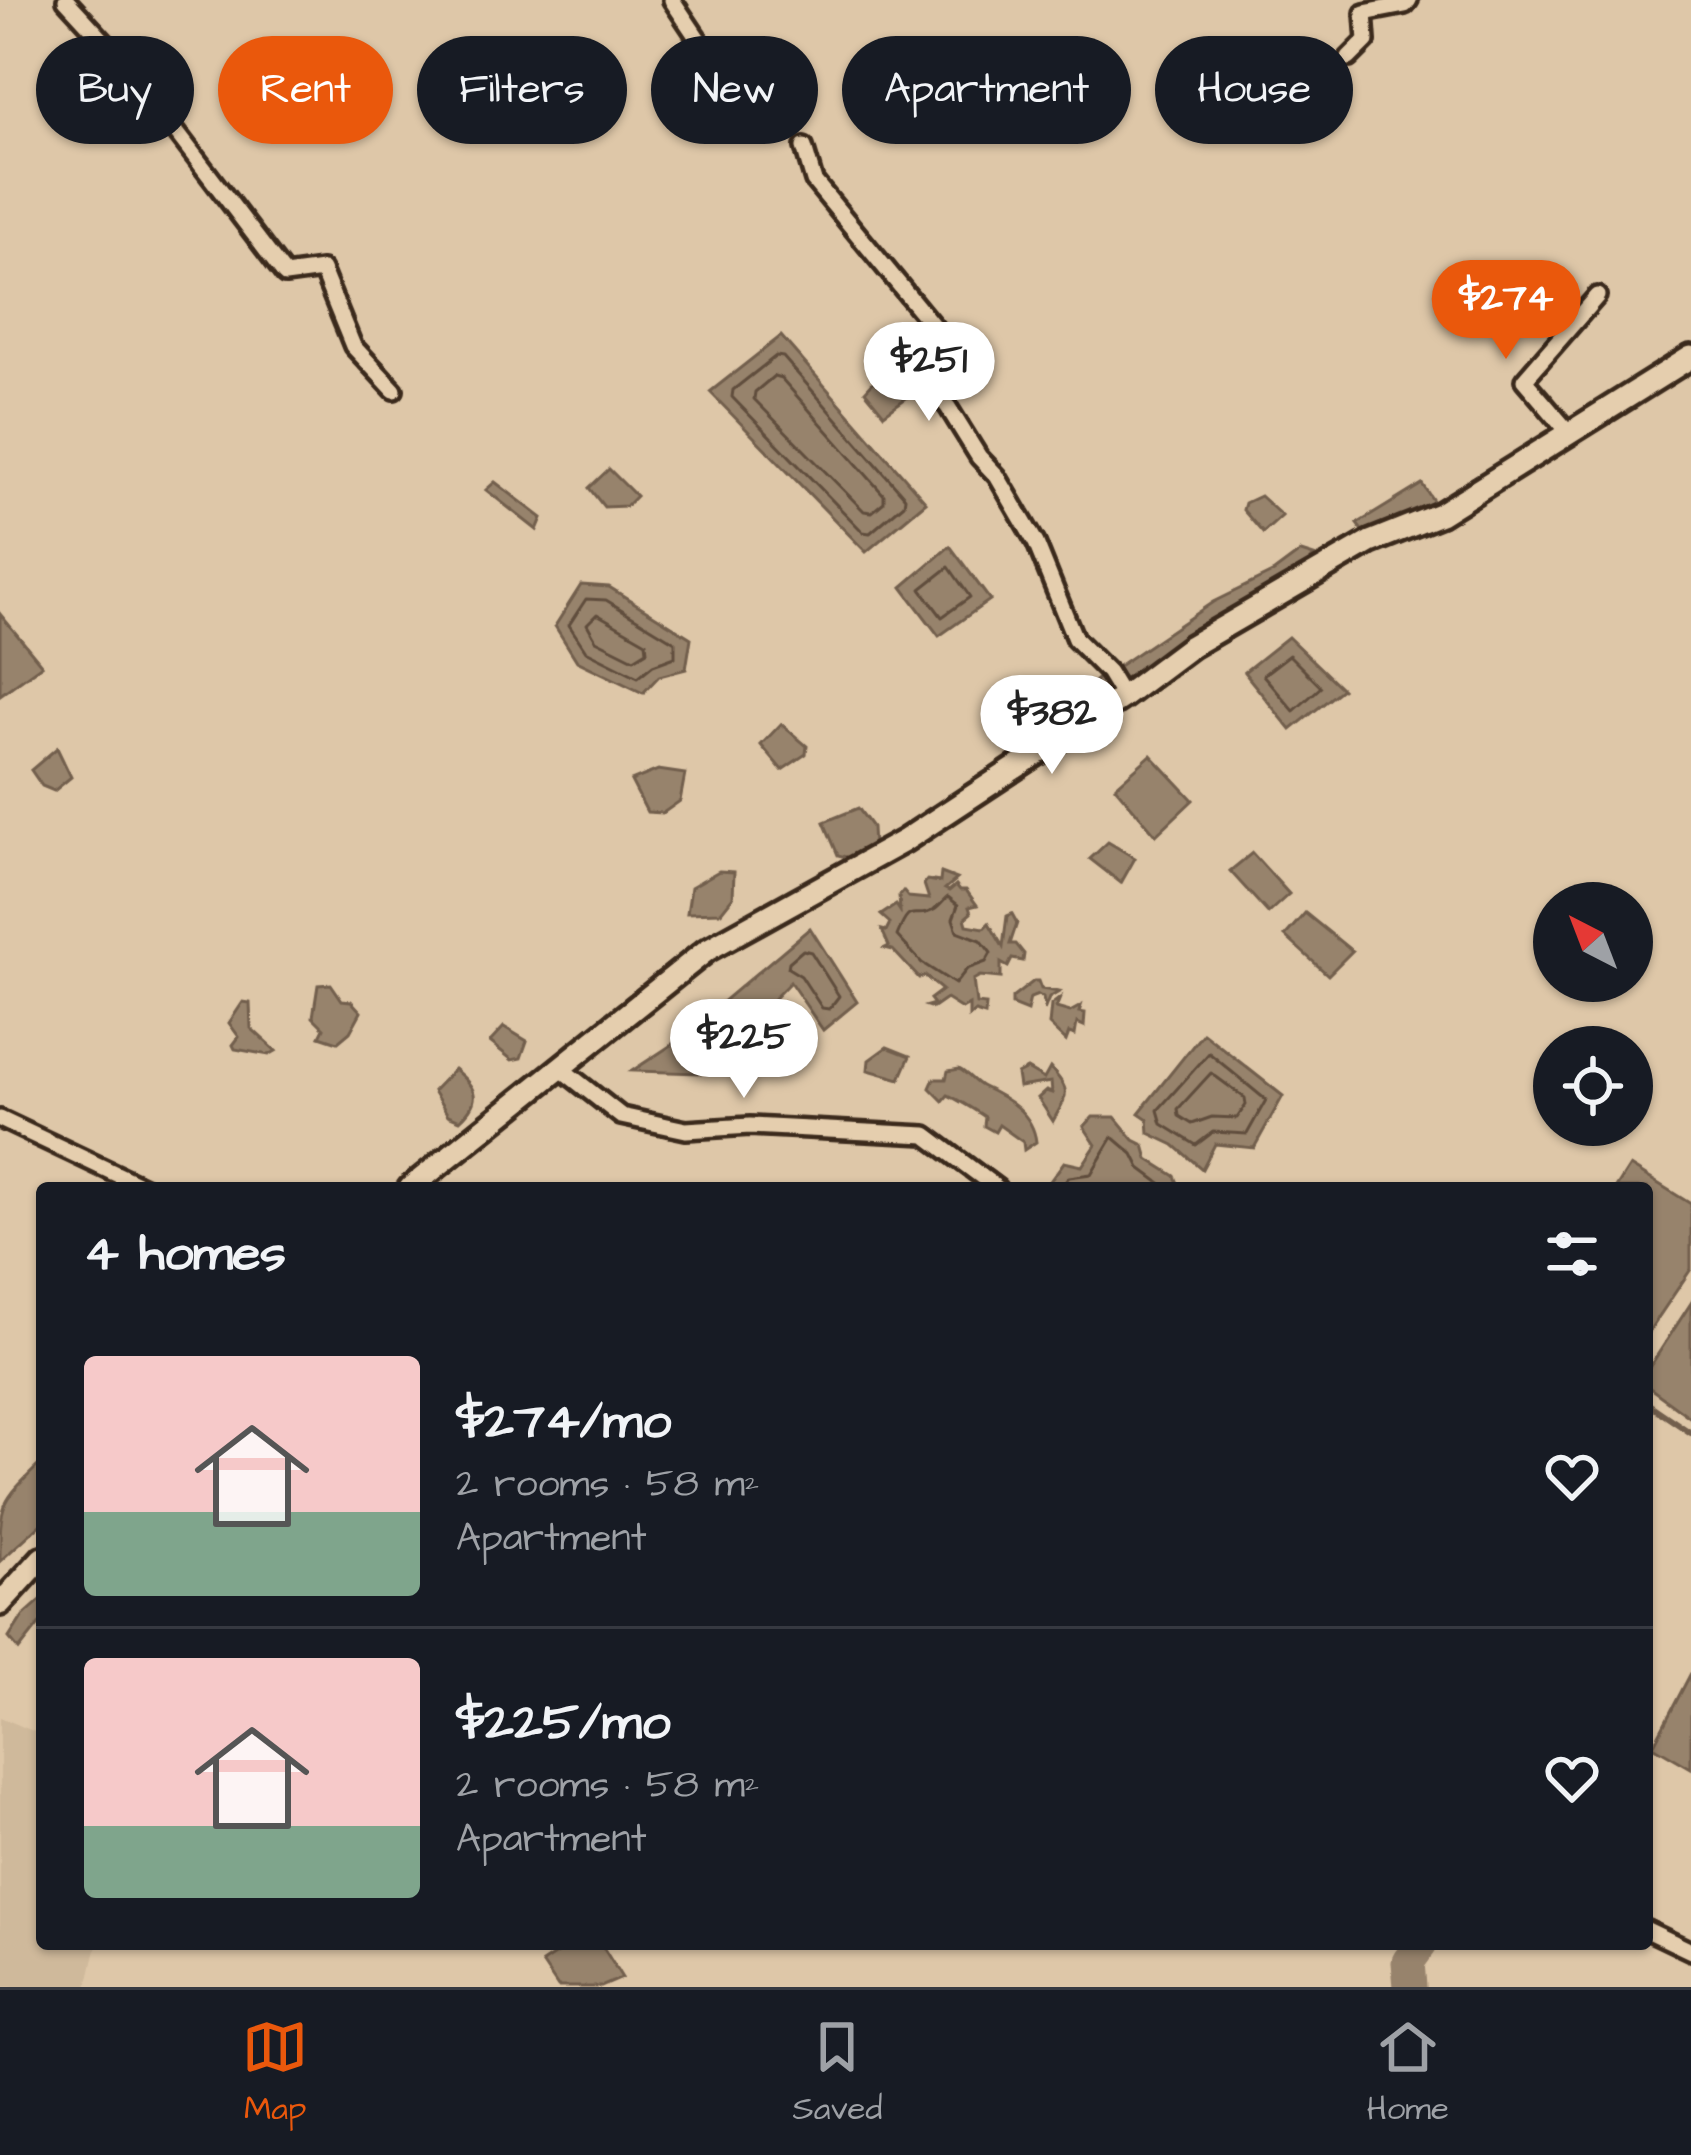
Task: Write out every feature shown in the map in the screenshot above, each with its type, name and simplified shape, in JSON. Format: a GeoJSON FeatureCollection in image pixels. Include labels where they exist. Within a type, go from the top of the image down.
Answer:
{"type":"FeatureCollection","features":[{"type":"Feature","properties":{"kind":"main road"},"geometry":{"type":"LineString","coordinates":[[418,1182],[707,950],[904,841],[1123,698],[1191,646],[1370,542],[1440,514],[1691,357]]}},
{"type":"Feature","properties":{"kind":"main road"},"geometry":{"type":"LineString","coordinates":[[0,1604],[36,1565]]}},
{"type":"Feature","properties":{"kind":"street"},"geometry":{"type":"LineString","coordinates":[[66,0],[122,62],[285,274],[322,270],[353,346],[394,390]]}},
{"type":"Feature","properties":{"kind":"street"},"geometry":{"type":"LineString","coordinates":[[671,0],[695,36]]}},
{"type":"Feature","properties":{"kind":"street"},"geometry":{"type":"LineString","coordinates":[[1353,54],[1366,41],[1364,13],[1370,5],[1406,5],[1409,0]]}},
{"type":"Feature","properties":{"kind":"street"},"geometry":{"type":"LineString","coordinates":[[804,147],[814,181],[957,355],[927,382],[997,476],[1036,543],[1075,639],[1108,672],[1123,698]]}},
{"type":"Feature","properties":{"kind":"street"},"geometry":{"type":"LineString","coordinates":[[1571,435],[1524,380],[1597,296]]}},
{"type":"Feature","properties":{"kind":"street"},"geometry":{"type":"LineString","coordinates":[[560,1068],[621,1116],[686,1130],[751,1126],[926,1135],[990,1182]]}},
{"type":"Feature","properties":{"kind":"street"},"geometry":{"type":"LineString","coordinates":[[0,1118],[133,1182]]}},
{"type":"Feature","properties":{"kind":"street"},"geometry":{"type":"LineString","coordinates":[[1653,1933],[1691,1951]]}},
{"type":"Feature","properties":{"kind":"shaded area"},"geometry":{"type":"Polygon","coordinates":[[[0,1717],[36,1732],[36,1950],[96,1950],[87,1987],[0,1987],[0,1717]]]}},
{"type":"Feature","properties":{"kind":"water"},"geometry":{"type":"Polygon","coordinates":[[[781,336],[926,502],[866,552],[710,392],[781,336]]]}},
{"type":"Feature","properties":{"kind":"water"},"geometry":{"type":"Polygon","coordinates":[[[885,369],[909,396],[884,414],[865,391],[885,369]]]}},
{"type":"Feature","properties":{"kind":"water"},"geometry":{"type":"Polygon","coordinates":[[[609,469],[636,496],[626,506],[604,507],[589,488],[609,469]]]}},
{"type":"Feature","properties":{"kind":"water"},"geometry":{"type":"Polygon","coordinates":[[[495,482],[542,518],[537,530],[486,490],[495,482]]]}},
{"type":"Feature","properties":{"kind":"water"},"geometry":{"type":"Polygon","coordinates":[[[1422,484],[1434,502],[1370,541],[1357,524],[1422,484]]]}},
{"type":"Feature","properties":{"kind":"water"},"geometry":{"type":"Polygon","coordinates":[[[1260,496],[1282,516],[1263,533],[1243,510],[1245,503],[1260,496]]]}},
{"type":"Feature","properties":{"kind":"water"},"geometry":{"type":"Polygon","coordinates":[[[950,546],[990,600],[939,636],[902,587],[950,546]]]}},
{"type":"Feature","properties":{"kind":"water"},"geometry":{"type":"Polygon","coordinates":[[[1301,552],[1314,556],[1302,572],[1125,678],[1114,669],[1213,602],[1274,572],[1301,552]]]}},
{"type":"Feature","properties":{"kind":"water"},"geometry":{"type":"Polygon","coordinates":[[[581,585],[609,587],[691,638],[686,669],[659,676],[643,693],[577,661],[555,626],[581,585]]]}},
{"type":"Feature","properties":{"kind":"water"},"geometry":{"type":"Polygon","coordinates":[[[0,614],[42,665],[0,695],[0,614]]]}},
{"type":"Feature","properties":{"kind":"water"},"geometry":{"type":"Polygon","coordinates":[[[1288,637],[1342,689],[1291,730],[1244,672],[1288,637]]]}},
{"type":"Feature","properties":{"kind":"water"},"geometry":{"type":"Polygon","coordinates":[[[1106,672],[1114,685],[1035,743],[1033,731],[1106,672]]]}},
{"type":"Feature","properties":{"kind":"water"},"geometry":{"type":"Polygon","coordinates":[[[781,724],[807,746],[806,754],[782,770],[761,745],[781,724]]]}},
{"type":"Feature","properties":{"kind":"water"},"geometry":{"type":"Polygon","coordinates":[[[57,748],[71,777],[54,791],[42,786],[31,770],[57,748]]]}},
{"type":"Feature","properties":{"kind":"water"},"geometry":{"type":"Polygon","coordinates":[[[1151,755],[1193,800],[1156,835],[1115,787],[1151,755]]]}},
{"type":"Feature","properties":{"kind":"water"},"geometry":{"type":"Polygon","coordinates":[[[658,770],[685,774],[680,801],[663,813],[647,812],[631,781],[658,770]]]}},
{"type":"Feature","properties":{"kind":"water"},"geometry":{"type":"Polygon","coordinates":[[[858,808],[872,827],[873,848],[854,859],[838,855],[824,822],[858,808]]]}},
{"type":"Feature","properties":{"kind":"water"},"geometry":{"type":"Polygon","coordinates":[[[1108,842],[1135,858],[1121,883],[1090,859],[1108,842]]]}},
{"type":"Feature","properties":{"kind":"water"},"geometry":{"type":"Polygon","coordinates":[[[1252,853],[1289,894],[1268,913],[1230,871],[1252,853]]]}},
{"type":"Feature","properties":{"kind":"water"},"geometry":{"type":"Polygon","coordinates":[[[719,871],[734,872],[733,897],[721,912],[687,913],[691,887],[719,871]]]}},
{"type":"Feature","properties":{"kind":"water"},"geometry":{"type":"Polygon","coordinates":[[[941,873],[957,879],[945,889],[956,885],[966,890],[977,905],[969,907],[967,925],[984,928],[989,923],[1003,947],[1007,916],[1012,914],[1017,923],[1010,944],[1024,954],[1023,961],[1012,959],[1008,967],[1001,963],[1001,978],[973,980],[976,1004],[986,1005],[985,1015],[975,1012],[969,1017],[969,1005],[962,1009],[946,999],[933,1008],[927,1006],[934,1004],[930,999],[942,990],[925,976],[919,978],[893,950],[885,948],[889,946],[882,930],[890,923],[881,915],[896,905],[900,911],[903,891],[908,897],[929,899],[924,884],[940,882],[941,873]]]}},
{"type":"Feature","properties":{"kind":"water"},"geometry":{"type":"Polygon","coordinates":[[[1305,913],[1352,951],[1328,975],[1285,936],[1305,913]]]}},
{"type":"Feature","properties":{"kind":"water"},"geometry":{"type":"Polygon","coordinates":[[[810,928],[857,1002],[823,1030],[790,982],[701,1073],[632,1071],[670,1046],[810,928]]]}},
{"type":"Feature","properties":{"kind":"water"},"geometry":{"type":"Polygon","coordinates":[[[1034,981],[1041,989],[1059,992],[1045,1008],[1038,995],[1030,998],[1027,1011],[1012,1005],[1012,998],[1034,981]]]}},
{"type":"Feature","properties":{"kind":"water"},"geometry":{"type":"Polygon","coordinates":[[[331,984],[342,1000],[351,1001],[361,1012],[338,1042],[320,1036],[324,1028],[313,1017],[318,985],[331,984]]]}},
{"type":"Feature","properties":{"kind":"water"},"geometry":{"type":"Polygon","coordinates":[[[1060,998],[1056,1008],[1070,1012],[1081,1006],[1079,1012],[1085,1013],[1084,1026],[1077,1023],[1075,1035],[1069,1033],[1066,1041],[1049,1025],[1051,1005],[1060,998]]]}},
{"type":"Feature","properties":{"kind":"water"},"geometry":{"type":"Polygon","coordinates":[[[243,1002],[250,1003],[251,1028],[276,1051],[269,1055],[235,1049],[239,1037],[229,1023],[243,1002]]]}},
{"type":"Feature","properties":{"kind":"water"},"geometry":{"type":"Polygon","coordinates":[[[504,1027],[527,1041],[521,1058],[512,1060],[490,1042],[504,1027]]]}},
{"type":"Feature","properties":{"kind":"water"},"geometry":{"type":"Polygon","coordinates":[[[1203,1033],[1283,1096],[1254,1148],[1215,1144],[1202,1169],[1174,1145],[1149,1133],[1148,1119],[1139,1113],[1203,1033]]]}},
{"type":"Feature","properties":{"kind":"water"},"geometry":{"type":"Polygon","coordinates":[[[887,1047],[910,1056],[900,1079],[868,1070],[869,1060],[887,1047]]]}},
{"type":"Feature","properties":{"kind":"water"},"geometry":{"type":"Polygon","coordinates":[[[1050,1068],[1065,1094],[1053,1121],[1038,1098],[1046,1091],[1052,1093],[1051,1082],[1019,1087],[1017,1074],[1027,1069],[1044,1079],[1050,1068]]]}},
{"type":"Feature","properties":{"kind":"water"},"geometry":{"type":"Polygon","coordinates":[[[454,1069],[474,1093],[472,1105],[460,1120],[448,1115],[433,1091],[454,1069]]]}},
{"type":"Feature","properties":{"kind":"water"},"geometry":{"type":"Polygon","coordinates":[[[959,1069],[1017,1108],[1030,1123],[1036,1142],[1024,1150],[1023,1142],[999,1125],[995,1132],[984,1126],[985,1117],[948,1095],[943,1101],[930,1088],[934,1079],[946,1079],[948,1071],[959,1069]]]}},
{"type":"Feature","properties":{"kind":"water"},"geometry":{"type":"Polygon","coordinates":[[[1093,1117],[1115,1117],[1144,1145],[1148,1159],[1178,1182],[1049,1182],[1064,1162],[1082,1166],[1096,1145],[1084,1127],[1093,1117]]]}},
{"type":"Feature","properties":{"kind":"water"},"geometry":{"type":"Polygon","coordinates":[[[1630,1166],[1691,1204],[1691,1269],[1653,1325],[1653,1182],[1620,1182],[1630,1166]]]}},
{"type":"Feature","properties":{"kind":"water"},"geometry":{"type":"Polygon","coordinates":[[[1691,1303],[1691,1418],[1653,1390],[1653,1362],[1691,1303]]]}},
{"type":"Feature","properties":{"kind":"water"},"geometry":{"type":"Polygon","coordinates":[[[36,1468],[36,1528],[0,1561],[2,1515],[18,1486],[36,1468]]]}},
{"type":"Feature","properties":{"kind":"water"},"geometry":{"type":"Polygon","coordinates":[[[36,1604],[36,1629],[19,1650],[9,1638],[36,1604]]]}},
{"type":"Feature","properties":{"kind":"water"},"geometry":{"type":"Polygon","coordinates":[[[1691,1673],[1691,1768],[1653,1746],[1691,1673]]]}},
{"type":"Feature","properties":{"kind":"water"},"geometry":{"type":"Polygon","coordinates":[[[562,1950],[605,1950],[622,1978],[601,1987],[558,1987],[542,1963],[562,1950]]]}},
{"type":"Feature","properties":{"kind":"waterway"},"geometry":{"type":"LineString","coordinates":[[1653,1407],[1691,1433]]}},
{"type":"Feature","properties":{"kind":"waterway"},"geometry":{"type":"LineString","coordinates":[[1410,1987],[1408,1962],[1417,1950]]}}]}
